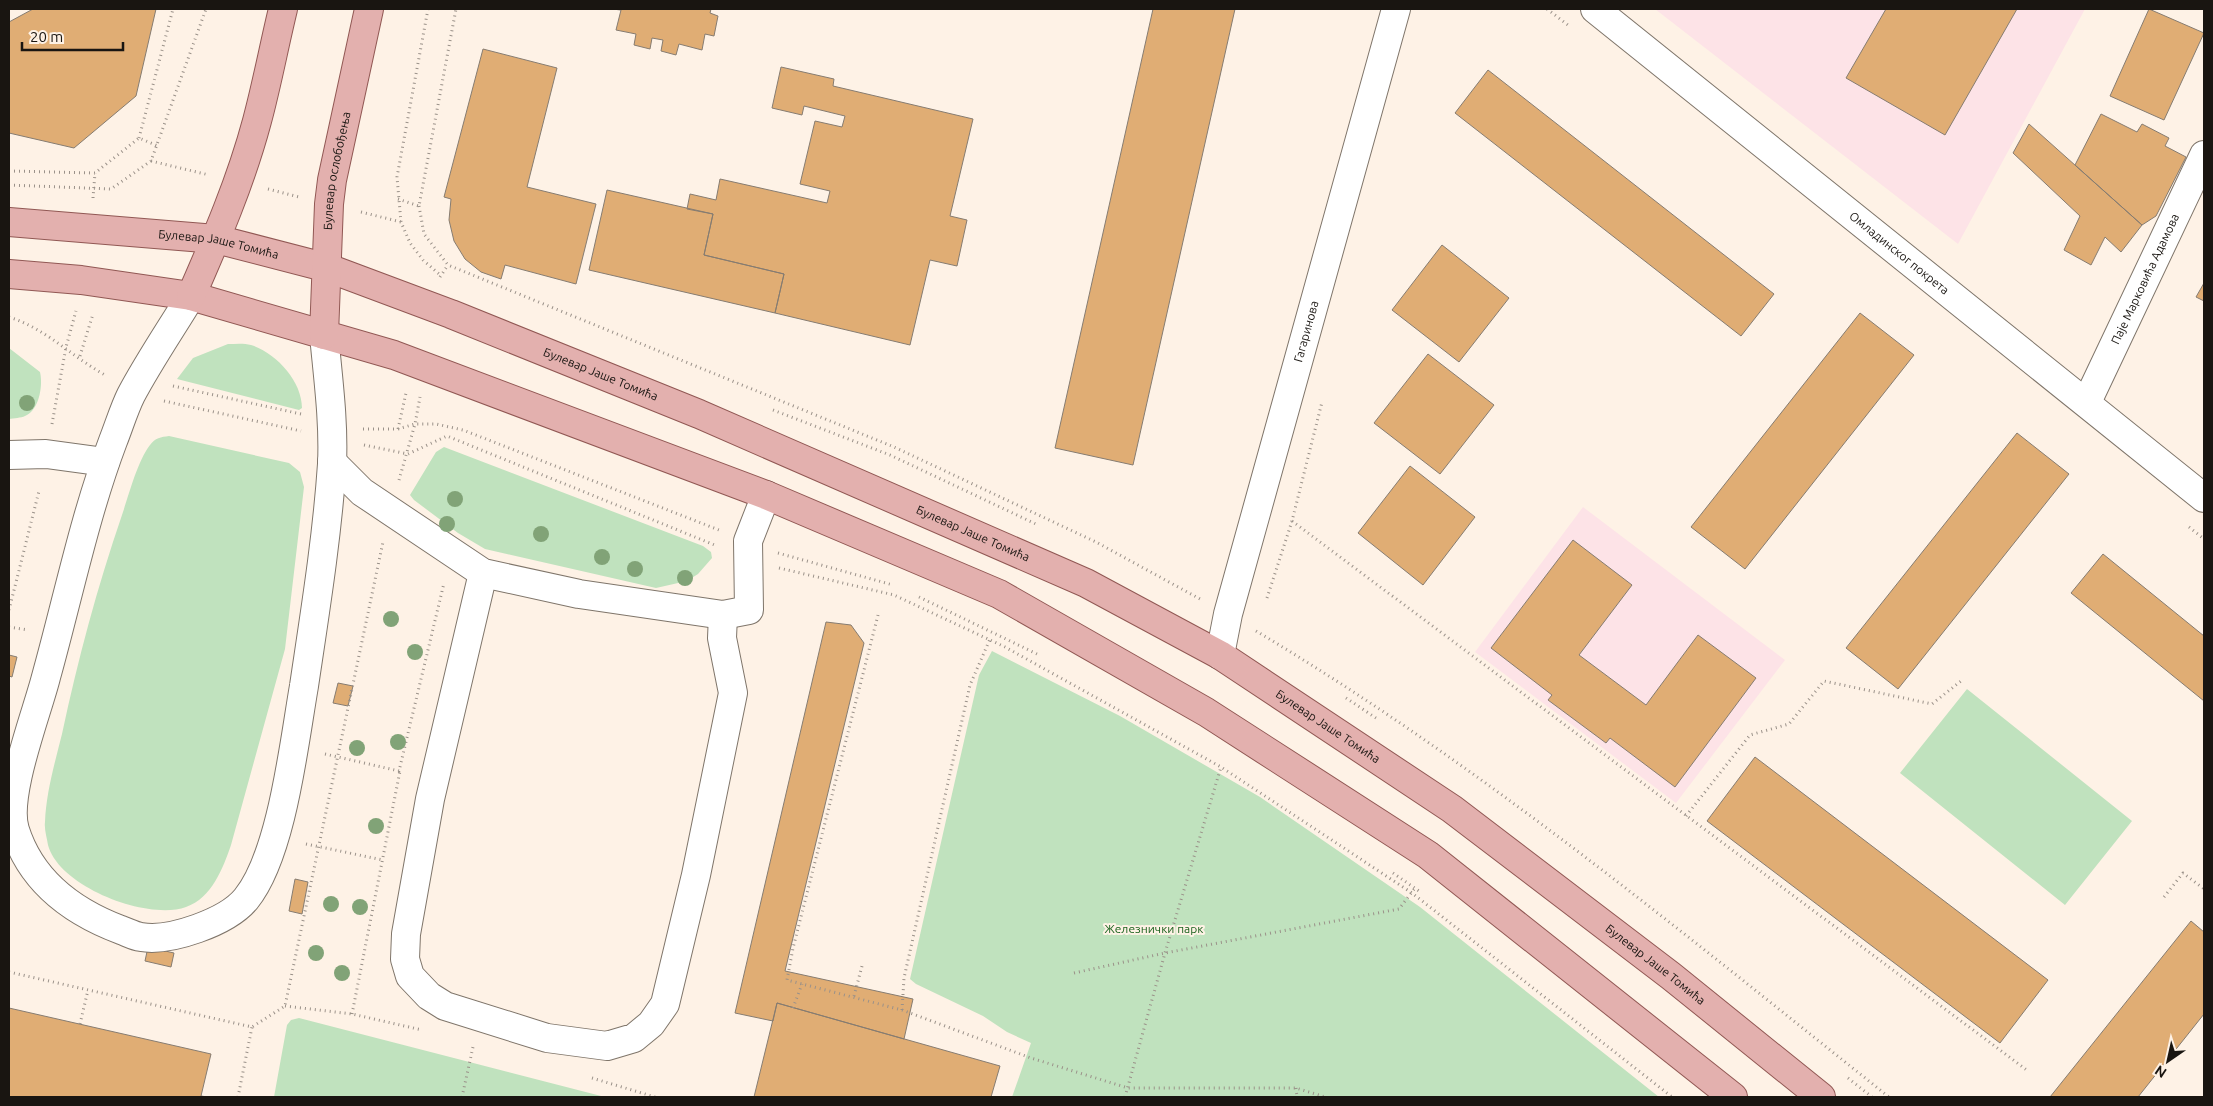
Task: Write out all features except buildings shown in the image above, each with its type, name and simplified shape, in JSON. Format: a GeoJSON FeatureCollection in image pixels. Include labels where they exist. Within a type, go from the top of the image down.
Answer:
{"type":"FeatureCollection","features":[{"type":"Feature","properties":{"kind":"main road"},"geometry":{"type":"LineString","coordinates":[[191,296],[216,239],[257,121],[283,9]]}},
{"type":"Feature","properties":{"kind":"main road","name":"Булевар ослобођења"},"geometry":{"type":"LineString","coordinates":[[324,335],[329,204],[338,148],[369,9]]}},
{"type":"Feature","properties":{"kind":"main road","name":"Булевар Јаше Томића"},"geometry":{"type":"LineString","coordinates":[[9,222],[216,239],[328,268],[451,314],[700,414],[1086,583],[1220,655],[1452,809],[1671,976],[1821,1097]]}},
{"type":"Feature","properties":{"kind":"main road"},"geometry":{"type":"LineString","coordinates":[[9,274],[81,280],[191,296],[408,360],[766,495],[999,594],[1230,727],[1428,855],[1733,1097]]}},
{"type":"Feature","properties":{"kind":"street","name":"Гагаринова"},"geometry":{"type":"LineString","coordinates":[[1220,655],[1228,614],[1396,9]]}},
{"type":"Feature","properties":{"kind":"street","name":"Омладинског покрета"},"geometry":{"type":"LineString","coordinates":[[1595,9],[2204,498]]}},
{"type":"Feature","properties":{"kind":"street","name":"Паје Марковића Адамова"},"geometry":{"type":"LineString","coordinates":[[2086,402],[2204,155]]}},
{"type":"Feature","properties":{"kind":"street"},"geometry":{"type":"LineString","coordinates":[[191,296],[131,396],[105,462],[85,522],[47,674],[13,797],[14,828],[29,860],[47,885],[68,904],[101,922],[141,937],[183,935],[216,920],[244,902],[260,877],[274,838],[294,747],[319,582],[332,462],[332,421],[324,335]]}},
{"type":"Feature","properties":{"kind":"street"},"geometry":{"type":"LineString","coordinates":[[9,455],[46,454],[105,462]]}},
{"type":"Feature","properties":{"kind":"street"},"geometry":{"type":"LineString","coordinates":[[332,462],[351,483],[389,511],[483,573],[579,594],[723,615],[749,610],[748,549],[766,495]]}},
{"type":"Feature","properties":{"kind":"street"},"geometry":{"type":"LineString","coordinates":[[483,573],[435,778],[406,934],[405,959],[410,976],[429,996],[445,1006],[556,1040],[607,1046],[634,1038],[651,1024],[664,1004],[696,875],[733,693],[722,638],[723,615]]}},
{"type":"Feature","properties":{"kind":"path"},"geometry":{"type":"LineString","coordinates":[[9,170],[95,173],[139,138],[174,9]]}},
{"type":"Feature","properties":{"kind":"path"},"geometry":{"type":"LineString","coordinates":[[9,185],[111,189],[151,161],[206,9]]}},
{"type":"Feature","properties":{"kind":"path"},"geometry":{"type":"LineString","coordinates":[[410,243],[401,222],[397,177],[428,9]]}},
{"type":"Feature","properties":{"kind":"path"},"geometry":{"type":"LineString","coordinates":[[448,265],[424,234],[419,206],[456,9]]}},
{"type":"Feature","properties":{"kind":"path"},"geometry":{"type":"LineString","coordinates":[[139,138],[158,146]]}},
{"type":"Feature","properties":{"kind":"path"},"geometry":{"type":"LineString","coordinates":[[151,161],[401,222]]}},
{"type":"Feature","properties":{"kind":"path"},"geometry":{"type":"LineString","coordinates":[[92,206],[95,173]]}},
{"type":"Feature","properties":{"kind":"path"},"geometry":{"type":"LineString","coordinates":[[398,199],[419,206]]}},
{"type":"Feature","properties":{"kind":"path"},"geometry":{"type":"LineString","coordinates":[[52,424],[66,347],[77,308]]}},
{"type":"Feature","properties":{"kind":"path"},"geometry":{"type":"LineString","coordinates":[[80,356],[93,313]]}},
{"type":"Feature","properties":{"kind":"path"},"geometry":{"type":"LineString","coordinates":[[9,317],[43,332],[111,378]]}},
{"type":"Feature","properties":{"kind":"path"},"geometry":{"type":"LineString","coordinates":[[172,386],[302,415]]}},
{"type":"Feature","properties":{"kind":"path"},"geometry":{"type":"LineString","coordinates":[[398,429],[406,395]]}},
{"type":"Feature","properties":{"kind":"path"},"geometry":{"type":"LineString","coordinates":[[9,972],[252,1027],[285,1006],[339,757],[389,511],[408,454],[420,396]]}},
{"type":"Feature","properties":{"kind":"path"},"geometry":{"type":"LineString","coordinates":[[164,402],[304,431]]}},
{"type":"Feature","properties":{"kind":"path"},"geometry":{"type":"LineString","coordinates":[[363,429],[398,429],[415,424],[436,424],[464,430],[748,549],[772,567],[894,595],[990,639],[1221,767],[1412,893],[1672,1097]]}},
{"type":"Feature","properties":{"kind":"path"},"geometry":{"type":"LineString","coordinates":[[361,445],[408,454],[447,436],[748,549],[776,552],[896,586]]}},
{"type":"Feature","properties":{"kind":"path"},"geometry":{"type":"LineString","coordinates":[[9,610],[39,491]]}},
{"type":"Feature","properties":{"kind":"path"},"geometry":{"type":"LineString","coordinates":[[1292,521],[2028,1071]]}},
{"type":"Feature","properties":{"kind":"path"},"geometry":{"type":"LineString","coordinates":[[352,1014],[399,771],[452,554]]}},
{"type":"Feature","properties":{"kind":"path"},"geometry":{"type":"LineString","coordinates":[[913,594],[1038,655]]}},
{"type":"Feature","properties":{"kind":"path"},"geometry":{"type":"LineString","coordinates":[[878,615],[792,948],[787,980],[902,1010],[1031,1058],[1128,1088],[1296,1088],[1325,1097]]}},
{"type":"Feature","properties":{"kind":"path"},"geometry":{"type":"LineString","coordinates":[[902,1010],[904,978],[970,685],[990,639]]}},
{"type":"Feature","properties":{"kind":"path"},"geometry":{"type":"LineString","coordinates":[[1686,816],[1750,735],[1789,724],[1824,681],[1932,704],[1961,681]]}},
{"type":"Feature","properties":{"kind":"path"},"geometry":{"type":"LineString","coordinates":[[294,747],[435,778]]}},
{"type":"Feature","properties":{"kind":"path"},"geometry":{"type":"LineString","coordinates":[[1125,1097],[1165,953],[1221,767]]}},
{"type":"Feature","properties":{"kind":"path"},"geometry":{"type":"LineString","coordinates":[[274,838],[418,867]]}},
{"type":"Feature","properties":{"kind":"path"},"geometry":{"type":"LineString","coordinates":[[1391,871],[1423,894]]}},
{"type":"Feature","properties":{"kind":"path"},"geometry":{"type":"LineString","coordinates":[[2164,897],[2183,873],[2204,889]]}},
{"type":"Feature","properties":{"kind":"path"},"geometry":{"type":"LineString","coordinates":[[2197,884],[2204,882]]}},
{"type":"Feature","properties":{"kind":"path"},"geometry":{"type":"LineString","coordinates":[[1074,973],[1165,953],[1399,909],[1415,888]]}},
{"type":"Feature","properties":{"kind":"path"},"geometry":{"type":"LineString","coordinates":[[854,996],[862,966]]}},
{"type":"Feature","properties":{"kind":"path"},"geometry":{"type":"LineString","coordinates":[[793,1008],[802,984]]}},
{"type":"Feature","properties":{"kind":"path"},"geometry":{"type":"LineString","coordinates":[[80,1024],[88,990]]}},
{"type":"Feature","properties":{"kind":"path"},"geometry":{"type":"LineString","coordinates":[[238,1097],[252,1027]]}},
{"type":"Feature","properties":{"kind":"path"},"geometry":{"type":"LineString","coordinates":[[462,1097],[474,1042]]}},
{"type":"Feature","properties":{"kind":"path"},"geometry":{"type":"LineString","coordinates":[[1296,1088],[1297,1097]]}},
{"type":"Feature","properties":{"kind":"shaded area"},"geometry":{"type":"Polygon","coordinates":[[[1655,9],[2085,9],[1958,244],[1655,9]]]}},
{"type":"Feature","properties":{"kind":"shaded area"},"geometry":{"type":"Polygon","coordinates":[[[1583,507],[1785,660],[1676,803],[1475,652],[1583,507]]]}},
{"type":"Feature","properties":{"kind":"green space"},"geometry":{"type":"Polygon","coordinates":[[[228,344],[251,345],[270,354],[286,369],[298,388],[302,408],[299,410],[177,379],[193,358],[228,344]]]}},
{"type":"Feature","properties":{"kind":"green space"},"geometry":{"type":"Polygon","coordinates":[[[9,348],[40,372],[41,390],[37,403],[30,413],[23,417],[9,419],[9,348]]]}},
{"type":"Feature","properties":{"kind":"green space"},"geometry":{"type":"Polygon","coordinates":[[[169,436],[289,463],[300,472],[304,487],[285,649],[231,845],[220,872],[203,897],[186,907],[170,910],[129,905],[86,887],[69,874],[56,860],[48,845],[45,831],[49,789],[75,678],[96,597],[113,542],[145,452],[154,441],[161,437],[169,436]]]}},
{"type":"Feature","properties":{"kind":"green space"},"geometry":{"type":"Polygon","coordinates":[[[444,447],[703,546],[711,552],[712,558],[698,574],[687,581],[656,588],[485,549],[458,533],[410,495],[436,452],[444,447]]]}},
{"type":"Feature","properties":{"kind":"green space","name":"Железнички парк"},"geometry":{"type":"Polygon","coordinates":[[[992,651],[1120,716],[1260,797],[1420,907],[1659,1097],[1012,1097],[1031,1043],[1007,1032],[983,1016],[916,984],[910,979],[979,675],[992,651]]]}},
{"type":"Feature","properties":{"kind":"green space"},"geometry":{"type":"Polygon","coordinates":[[[1967,689],[2132,821],[2065,905],[1900,773],[1967,689]]]}},
{"type":"Feature","properties":{"kind":"green space"},"geometry":{"type":"Polygon","coordinates":[[[299,1018],[605,1097],[274,1097],[287,1025],[291,1020],[299,1018]]]}}]}
